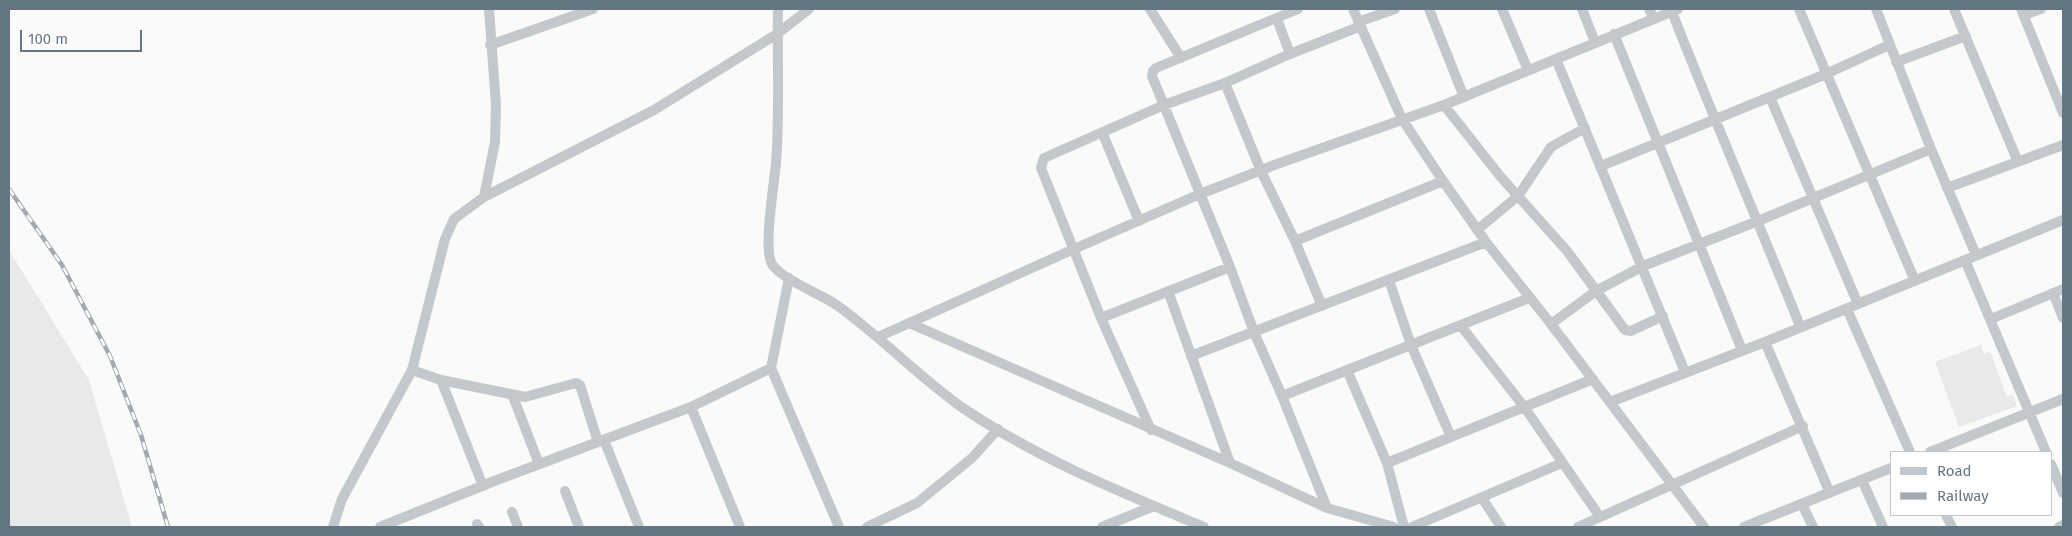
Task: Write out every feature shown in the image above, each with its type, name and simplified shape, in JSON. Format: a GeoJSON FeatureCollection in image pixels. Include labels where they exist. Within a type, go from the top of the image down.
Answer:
{"type":"FeatureCollection","features":[{"type":"Feature","properties":{"kind":"street"},"geometry":{"type":"LineString","coordinates":[[484,197],[494,142],[496,105],[490,45],[489,9]]}},
{"type":"Feature","properties":{"kind":"street"},"geometry":{"type":"LineString","coordinates":[[490,45],[593,9]]}},
{"type":"Feature","properties":{"kind":"street"},"geometry":{"type":"LineString","coordinates":[[778,9],[776,161],[769,240],[771,263],[780,273],[836,304],[878,337],[917,373],[961,406],[1024,446],[1082,476],[1204,527]]}},
{"type":"Feature","properties":{"kind":"street"},"geometry":{"type":"LineString","coordinates":[[333,527],[342,499],[412,370],[444,239],[454,219],[484,197],[654,110],[777,34],[810,9]]}},
{"type":"Feature","properties":{"kind":"street"},"geometry":{"type":"LineString","coordinates":[[1150,9],[1181,58]]}},
{"type":"Feature","properties":{"kind":"street"},"geometry":{"type":"LineString","coordinates":[[1298,9],[1152,71],[1152,76],[1230,267],[1254,332],[1327,508]]}},
{"type":"Feature","properties":{"kind":"street"},"geometry":{"type":"LineString","coordinates":[[1353,9],[1402,119],[1443,181],[1486,242],[1551,324],[1704,527]]}},
{"type":"Feature","properties":{"kind":"street"},"geometry":{"type":"LineString","coordinates":[[1151,430],[1101,318],[1041,168],[1041,162],[1044,158],[1164,105],[1225,83],[1395,9]]}},
{"type":"Feature","properties":{"kind":"street"},"geometry":{"type":"LineString","coordinates":[[1429,9],[1464,97]]}},
{"type":"Feature","properties":{"kind":"street"},"geometry":{"type":"LineString","coordinates":[[1502,9],[1528,70]]}},
{"type":"Feature","properties":{"kind":"street"},"geometry":{"type":"LineString","coordinates":[[1582,9],[1595,42]]}},
{"type":"Feature","properties":{"kind":"street"},"geometry":{"type":"LineString","coordinates":[[1799,9],[1914,281]]}},
{"type":"Feature","properties":{"kind":"street"},"geometry":{"type":"LineString","coordinates":[[1876,9],[1931,149],[1976,254]]}},
{"type":"Feature","properties":{"kind":"street"},"geometry":{"type":"LineString","coordinates":[[1954,9],[2018,162]]}},
{"type":"Feature","properties":{"kind":"street"},"geometry":{"type":"LineString","coordinates":[[2041,9],[2022,12],[2063,113]]}},
{"type":"Feature","properties":{"kind":"street"},"geometry":{"type":"LineString","coordinates":[[878,337],[1200,194],[1444,105],[1614,34],[1652,14],[1675,10],[1714,119],[1800,326]]}},
{"type":"Feature","properties":{"kind":"street"},"geometry":{"type":"LineString","coordinates":[[1277,19],[1290,54]]}},
{"type":"Feature","properties":{"kind":"street"},"geometry":{"type":"LineString","coordinates":[[1614,34],[1742,350]]}},
{"type":"Feature","properties":{"kind":"street"},"geometry":{"type":"LineString","coordinates":[[1896,62],[1966,36]]}},
{"type":"Feature","properties":{"kind":"street"},"geometry":{"type":"LineString","coordinates":[[1600,166],[1826,74],[1889,46]]}},
{"type":"Feature","properties":{"kind":"street"},"geometry":{"type":"LineString","coordinates":[[1556,58],[1685,372]]}},
{"type":"Feature","properties":{"kind":"street"},"geometry":{"type":"LineString","coordinates":[[1225,83],[1261,171],[1295,241],[1322,306]]}},
{"type":"Feature","properties":{"kind":"street"},"geometry":{"type":"LineString","coordinates":[[1770,97],[1858,304]]}},
{"type":"Feature","properties":{"kind":"street"},"geometry":{"type":"LineString","coordinates":[[1444,105],[1518,196],[1567,251],[1625,330],[1631,331],[1663,316]]}},
{"type":"Feature","properties":{"kind":"street"},"geometry":{"type":"LineString","coordinates":[[1477,230],[1518,196],[1551,147],[1585,128]]}},
{"type":"Feature","properties":{"kind":"street"},"geometry":{"type":"LineString","coordinates":[[1102,132],[1138,221]]}},
{"type":"Feature","properties":{"kind":"street"},"geometry":{"type":"LineString","coordinates":[[1947,188],[2063,145]]}},
{"type":"Feature","properties":{"kind":"street"},"geometry":{"type":"LineString","coordinates":[[1551,324],[1596,291],[1643,266],[1758,221],[1931,149]]}},
{"type":"Feature","properties":{"kind":"street"},"geometry":{"type":"LineString","coordinates":[[1295,241],[1443,181]]}},
{"type":"Feature","properties":{"kind":"street"},"geometry":{"type":"LineString","coordinates":[[1610,402],[1766,342],[1800,326],[1847,309],[1966,260],[1976,254],[2063,220]]}},
{"type":"Feature","properties":{"kind":"street"},"geometry":{"type":"LineString","coordinates":[[1191,356],[1486,242]]}},
{"type":"Feature","properties":{"kind":"street"},"geometry":{"type":"LineString","coordinates":[[1966,260],[2028,413],[2046,451]]}},
{"type":"Feature","properties":{"kind":"street"},"geometry":{"type":"LineString","coordinates":[[1101,318],[1230,267]]}},
{"type":"Feature","properties":{"kind":"street"},"geometry":{"type":"LineString","coordinates":[[789,278],[771,368],[838,527]]}},
{"type":"Feature","properties":{"kind":"street"},"geometry":{"type":"LineString","coordinates":[[1389,280],[1411,345],[1451,437]]}},
{"type":"Feature","properties":{"kind":"street"},"geometry":{"type":"LineString","coordinates":[[1168,291],[1230,463]]}},
{"type":"Feature","properties":{"kind":"street"},"geometry":{"type":"LineString","coordinates":[[1991,319],[2058,291],[2063,318]]}},
{"type":"Feature","properties":{"kind":"street"},"geometry":{"type":"LineString","coordinates":[[1282,396],[1529,298]]}},
{"type":"Feature","properties":{"kind":"street"},"geometry":{"type":"LineString","coordinates":[[1847,309],[1910,451]]}},
{"type":"Feature","properties":{"kind":"street"},"geometry":{"type":"LineString","coordinates":[[908,323],[1230,463],[1327,508],[1394,527]]}},
{"type":"Feature","properties":{"kind":"street"},"geometry":{"type":"LineString","coordinates":[[1461,326],[1526,408],[1600,517]]}},
{"type":"Feature","properties":{"kind":"street"},"geometry":{"type":"LineString","coordinates":[[1766,342],[1830,492]]}},
{"type":"Feature","properties":{"kind":"street"},"geometry":{"type":"LineString","coordinates":[[380,527],[539,464],[691,407],[771,368]]}},
{"type":"Feature","properties":{"kind":"street"},"geometry":{"type":"LineString","coordinates":[[412,370],[441,380],[525,397],[576,382],[580,385],[601,441],[640,527]]}},
{"type":"Feature","properties":{"kind":"street"},"geometry":{"type":"LineString","coordinates":[[1347,370],[1387,463],[1404,527]]}},
{"type":"Feature","properties":{"kind":"street"},"geometry":{"type":"LineString","coordinates":[[1387,463],[1526,408],[1593,379]]}},
{"type":"Feature","properties":{"kind":"street"},"geometry":{"type":"LineString","coordinates":[[441,380],[483,486]]}},
{"type":"Feature","properties":{"kind":"street"},"geometry":{"type":"LineString","coordinates":[[512,394],[539,464]]}},
{"type":"Feature","properties":{"kind":"street"},"geometry":{"type":"LineString","coordinates":[[1933,451],[2063,399]]}},
{"type":"Feature","properties":{"kind":"street"},"geometry":{"type":"LineString","coordinates":[[691,407],[740,527]]}},
{"type":"Feature","properties":{"kind":"street"},"geometry":{"type":"LineString","coordinates":[[1578,527],[1803,426]]}},
{"type":"Feature","properties":{"kind":"street"},"geometry":{"type":"LineString","coordinates":[[867,527],[917,503],[972,458],[998,429]]}},
{"type":"Feature","properties":{"kind":"street"},"geometry":{"type":"LineString","coordinates":[[1412,527],[1562,463]]}},
{"type":"Feature","properties":{"kind":"street"},"geometry":{"type":"LineString","coordinates":[[2052,466],[2061,481],[2063,493]]}},
{"type":"Feature","properties":{"kind":"street"},"geometry":{"type":"LineString","coordinates":[[1744,527],[1890,468]]}},
{"type":"Feature","properties":{"kind":"street"},"geometry":{"type":"LineString","coordinates":[[1862,480],[1883,527]]}},
{"type":"Feature","properties":{"kind":"street"},"geometry":{"type":"LineString","coordinates":[[565,491],[579,527]]}},
{"type":"Feature","properties":{"kind":"street"},"geometry":{"type":"LineString","coordinates":[[1482,498],[1501,527]]}},
{"type":"Feature","properties":{"kind":"street"},"geometry":{"type":"LineString","coordinates":[[1802,504],[1812,527]]}},
{"type":"Feature","properties":{"kind":"street"},"geometry":{"type":"LineString","coordinates":[[1102,527],[1154,506]]}},
{"type":"Feature","properties":{"kind":"street"},"geometry":{"type":"LineString","coordinates":[[512,512],[518,527]]}},
{"type":"Feature","properties":{"kind":"street"},"geometry":{"type":"LineString","coordinates":[[2059,527],[2063,525]]}},
{"type":"Feature","properties":{"kind":"shaded area"},"geometry":{"type":"Polygon","coordinates":[[[9,250],[89,380],[132,527],[9,527],[9,250]]]}},
{"type":"Feature","properties":{"kind":"shaded area"},"geometry":{"type":"Polygon","coordinates":[[[1981,345],[1984,354],[1990,351],[2007,397],[2013,395],[2017,406],[1959,427],[1935,362],[1981,345]]]}},
{"type":"Feature","properties":{"kind":"railway"},"geometry":{"type":"LineString","coordinates":[[9,189],[62,265],[110,356],[141,435],[168,527]]}}]}
